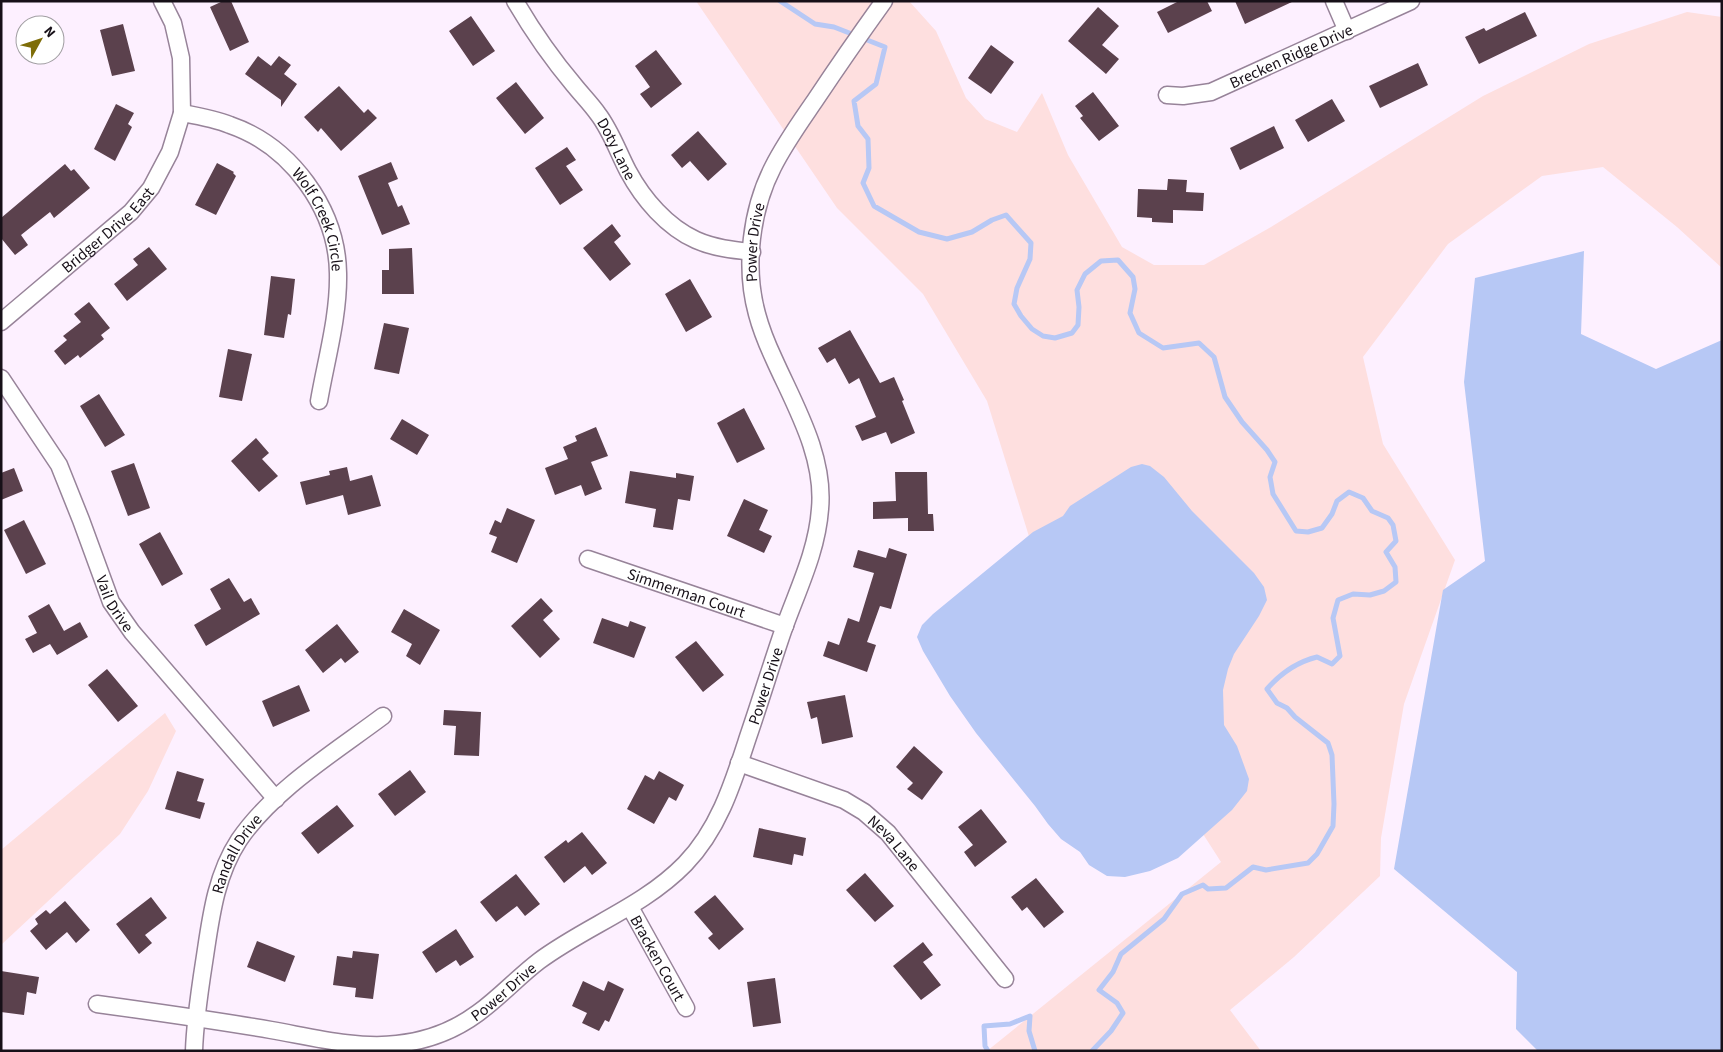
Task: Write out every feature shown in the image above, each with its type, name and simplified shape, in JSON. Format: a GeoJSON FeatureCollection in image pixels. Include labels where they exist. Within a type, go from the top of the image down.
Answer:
{"type":"FeatureCollection","features":[{"type":"Feature","properties":{"kind":"street","name":"Bridger Drive East"},"geometry":{"type":"LineString","coordinates":[[1,322],[130,212],[151,188],[170,152],[182,113],[181,58],[172,23],[162,1]]}},
{"type":"Feature","properties":{"kind":"street","name":"Doty Lane"},"geometry":{"type":"LineString","coordinates":[[515,1],[529,24],[573,84],[599,115],[628,172],[649,203],[671,223],[696,240],[723,249],[752,252]]}},
{"type":"Feature","properties":{"kind":"street"},"geometry":{"type":"LineString","coordinates":[[1334,1],[1347,31]]}},
{"type":"Feature","properties":{"kind":"street","name":"Brecken Ridge Drive"},"geometry":{"type":"LineString","coordinates":[[1166,95],[1182,96],[1211,92],[1412,1]]}},
{"type":"Feature","properties":{"kind":"street","name":"Power Drive"},"geometry":{"type":"LineString","coordinates":[[97,1004],[340,1041],[382,1045],[401,1044],[431,1037],[455,1027],[477,1014],[552,953],[630,907],[662,884],[701,845],[726,801],[785,626],[814,548],[820,508],[818,469],[807,433],[766,340],[756,312],[750,279],[752,233],[761,196],[772,168],[882,4]]}},
{"type":"Feature","properties":{"kind":"street","name":"Wolf Creek Circle"},"geometry":{"type":"LineString","coordinates":[[182,113],[230,125],[253,135],[281,154],[306,181],[322,206],[333,236],[338,273],[336,308],[319,401]]}},
{"type":"Feature","properties":{"kind":"street","name":"Vail Drive"},"geometry":{"type":"LineString","coordinates":[[1,378],[59,464],[111,602],[132,632],[276,800]]}},
{"type":"Feature","properties":{"kind":"street","name":"Simmerman Court"},"geometry":{"type":"LineString","coordinates":[[588,559],[785,626]]}},
{"type":"Feature","properties":{"kind":"street","name":"Randall Drive"},"geometry":{"type":"LineString","coordinates":[[194,1051],[196,1018],[212,912],[218,885],[226,864],[239,841],[255,820],[276,800],[304,776],[383,716]]}},
{"type":"Feature","properties":{"kind":"street","name":"Neva Lane"},"geometry":{"type":"LineString","coordinates":[[739,763],[844,800],[864,812],[888,833],[1005,979]]}},
{"type":"Feature","properties":{"kind":"street","name":"Bracken Court"},"geometry":{"type":"LineString","coordinates":[[630,907],[686,1008]]}},
{"type":"Feature","properties":{"kind":"shaded area"},"geometry":{"type":"Polygon","coordinates":[[[696,1],[909,1],[936,31],[966,98],[985,119],[1017,132],[1042,93],[1068,155],[1122,247],[1154,265],[1204,265],[1271,227],[1483,96],[1589,44],[1687,12],[1722,17],[1722,268],[1677,227],[1603,167],[1542,176],[1448,244],[1363,357],[1383,444],[1455,560],[1404,704],[1381,838],[1380,876],[1294,957],[1230,1010],[1261,1051],[987,1051],[1221,862],[1045,588],[987,401],[923,294],[837,208],[696,1]]]}},
{"type":"Feature","properties":{"kind":"shaded area"},"geometry":{"type":"Polygon","coordinates":[[[165,713],[176,731],[148,791],[120,834],[1,945],[1,850],[165,713]]]}},
{"type":"Feature","properties":{"kind":"water"},"geometry":{"type":"Polygon","coordinates":[[[1584,251],[1581,334],[1656,369],[1722,340],[1722,1051],[1538,1051],[1516,1029],[1517,972],[1394,869],[1443,590],[1485,561],[1464,382],[1475,278],[1584,251]]]}},
{"type":"Feature","properties":{"kind":"water"},"geometry":{"type":"Polygon","coordinates":[[[1142,464],[1150,466],[1164,477],[1192,511],[1254,573],[1264,587],[1267,600],[1259,616],[1234,654],[1223,690],[1224,725],[1237,746],[1249,779],[1247,791],[1232,810],[1178,858],[1150,871],[1125,877],[1107,876],[1089,865],[1080,852],[1061,839],[1048,824],[976,733],[950,696],[923,651],[917,637],[922,625],[933,614],[1033,532],[1063,516],[1070,506],[1131,467],[1142,464]]]}},
{"type":"Feature","properties":{"kind":"building"},"geometry":{"type":"Polygon","coordinates":[[[223,1],[231,1],[249,42],[230,51],[210,7],[223,1]]]}},
{"type":"Feature","properties":{"kind":"building"},"geometry":{"type":"Polygon","coordinates":[[[1179,1],[1207,1],[1212,11],[1168,33],[1157,12],[1179,1]]]}},
{"type":"Feature","properties":{"kind":"building"},"geometry":{"type":"Polygon","coordinates":[[[1235,1],[1294,1],[1245,24],[1235,1]]]}},
{"type":"Feature","properties":{"kind":"building"},"geometry":{"type":"Polygon","coordinates":[[[1098,7],[1119,26],[1102,45],[1119,59],[1106,74],[1068,41],[1098,7]]]}},
{"type":"Feature","properties":{"kind":"building"},"geometry":{"type":"Polygon","coordinates":[[[1525,12],[1537,36],[1479,64],[1465,37],[1484,28],[1486,31],[1525,12]]]}},
{"type":"Feature","properties":{"kind":"building"},"geometry":{"type":"Polygon","coordinates":[[[471,16],[495,51],[473,66],[449,31],[471,16]]]}},
{"type":"Feature","properties":{"kind":"building"},"geometry":{"type":"Polygon","coordinates":[[[123,24],[135,71],[112,76],[100,30],[123,24]]]}},
{"type":"Feature","properties":{"kind":"building"},"geometry":{"type":"Polygon","coordinates":[[[991,45],[1014,62],[991,94],[968,78],[991,45]]]}},
{"type":"Feature","properties":{"kind":"building"},"geometry":{"type":"Polygon","coordinates":[[[656,50],[682,84],[651,108],[640,94],[650,87],[635,66],[656,50]]]}},
{"type":"Feature","properties":{"kind":"building"},"geometry":{"type":"Polygon","coordinates":[[[258,56],[271,66],[279,56],[291,65],[284,74],[297,84],[281,107],[281,100],[245,74],[258,56]]]}},
{"type":"Feature","properties":{"kind":"building"},"geometry":{"type":"Polygon","coordinates":[[[1418,63],[1428,85],[1380,108],[1369,86],[1418,63]]]}},
{"type":"Feature","properties":{"kind":"building"},"geometry":{"type":"Polygon","coordinates":[[[516,82],[544,118],[525,134],[496,98],[516,82]]]}},
{"type":"Feature","properties":{"kind":"building"},"geometry":{"type":"Polygon","coordinates":[[[339,86],[364,113],[368,109],[377,118],[341,151],[321,128],[318,132],[304,117],[339,86]]]}},
{"type":"Feature","properties":{"kind":"building"},"geometry":{"type":"Polygon","coordinates":[[[1093,92],[1119,126],[1099,141],[1080,118],[1083,116],[1075,106],[1093,92]]]}},
{"type":"Feature","properties":{"kind":"building"},"geometry":{"type":"Polygon","coordinates":[[[1332,99],[1345,121],[1308,142],[1295,120],[1332,99]]]}},
{"type":"Feature","properties":{"kind":"building"},"geometry":{"type":"Polygon","coordinates":[[[116,104],[134,113],[128,124],[132,127],[115,161],[94,149],[116,104]]]}},
{"type":"Feature","properties":{"kind":"building"},"geometry":{"type":"Polygon","coordinates":[[[1274,126],[1284,148],[1240,170],[1230,148],[1274,126]]]}},
{"type":"Feature","properties":{"kind":"building"},"geometry":{"type":"Polygon","coordinates":[[[698,131],[727,164],[708,181],[690,161],[682,168],[671,155],[698,131]]]}},
{"type":"Feature","properties":{"kind":"building"},"geometry":{"type":"Polygon","coordinates":[[[567,147],[576,160],[566,166],[583,190],[560,205],[535,168],[567,147]]]}},
{"type":"Feature","properties":{"kind":"building"},"geometry":{"type":"Polygon","coordinates":[[[391,162],[398,179],[388,183],[398,207],[402,205],[410,224],[382,235],[358,176],[391,162]]]}},
{"type":"Feature","properties":{"kind":"building"},"geometry":{"type":"Polygon","coordinates":[[[217,163],[234,172],[236,176],[216,215],[195,205],[217,163]]]}},
{"type":"Feature","properties":{"kind":"building"},"geometry":{"type":"Polygon","coordinates":[[[65,164],[71,171],[74,169],[90,188],[54,218],[50,212],[21,235],[28,245],[15,255],[1,238],[1,218],[65,164]]]}},
{"type":"Feature","properties":{"kind":"building"},"geometry":{"type":"Polygon","coordinates":[[[1168,179],[1187,180],[1186,192],[1204,193],[1203,211],[1173,210],[1173,223],[1152,222],[1152,218],[1137,217],[1138,189],[1167,190],[1168,179]]]}},
{"type":"Feature","properties":{"kind":"building"},"geometry":{"type":"Polygon","coordinates":[[[612,224],[621,236],[614,242],[631,264],[610,281],[583,248],[612,224]]]}},
{"type":"Feature","properties":{"kind":"building"},"geometry":{"type":"Polygon","coordinates":[[[149,247],[167,269],[127,301],[114,284],[138,265],[133,259],[149,247]]]}},
{"type":"Feature","properties":{"kind":"building"},"geometry":{"type":"Polygon","coordinates":[[[412,248],[414,294],[382,294],[382,270],[389,270],[389,249],[412,248]]]}},
{"type":"Feature","properties":{"kind":"building"},"geometry":{"type":"Polygon","coordinates":[[[271,276],[295,279],[291,315],[288,314],[284,338],[264,335],[271,276]]]}},
{"type":"Feature","properties":{"kind":"building"},"geometry":{"type":"Polygon","coordinates":[[[690,279],[712,317],[686,332],[665,294],[690,279]]]}},
{"type":"Feature","properties":{"kind":"building"},"geometry":{"type":"Polygon","coordinates":[[[89,302],[110,328],[101,335],[104,339],[80,358],[78,355],[65,365],[54,351],[67,340],[63,336],[81,322],[74,314],[89,302]]]}},
{"type":"Feature","properties":{"kind":"building"},"geometry":{"type":"Polygon","coordinates":[[[384,323],[409,328],[399,374],[374,369],[384,323]]]}},
{"type":"Feature","properties":{"kind":"building"},"geometry":{"type":"Polygon","coordinates":[[[850,330],[880,383],[894,377],[915,433],[891,444],[886,432],[862,441],[855,426],[876,417],[859,378],[849,384],[835,358],[827,363],[818,348],[850,330]]]}},
{"type":"Feature","properties":{"kind":"building"},"geometry":{"type":"Polygon","coordinates":[[[228,349],[252,354],[242,401],[219,397],[228,349]]]}},
{"type":"Feature","properties":{"kind":"building"},"geometry":{"type":"Polygon","coordinates":[[[99,394],[125,435],[105,447],[80,406],[99,394]]]}},
{"type":"Feature","properties":{"kind":"building"},"geometry":{"type":"Polygon","coordinates":[[[744,408],[765,449],[737,463],[717,423],[744,408]]]}},
{"type":"Feature","properties":{"kind":"building"},"geometry":{"type":"Polygon","coordinates":[[[402,419],[429,435],[417,455],[390,439],[402,419]]]}},
{"type":"Feature","properties":{"kind":"building"},"geometry":{"type":"Polygon","coordinates":[[[596,427],[608,456],[591,462],[602,489],[585,496],[581,485],[555,495],[545,468],[568,459],[563,447],[577,441],[575,436],[596,427]]]}},
{"type":"Feature","properties":{"kind":"building"},"geometry":{"type":"Polygon","coordinates":[[[256,438],[269,453],[262,459],[278,476],[259,492],[231,461],[256,438]]]}},
{"type":"Feature","properties":{"kind":"building"},"geometry":{"type":"Polygon","coordinates":[[[134,463],[150,508],[128,516],[111,471],[134,463]]]}},
{"type":"Feature","properties":{"kind":"building"},"geometry":{"type":"Polygon","coordinates":[[[347,467],[350,481],[372,475],[381,506],[348,515],[343,495],[306,505],[300,482],[330,475],[329,471],[347,467]]]}},
{"type":"Feature","properties":{"kind":"building"},"geometry":{"type":"Polygon","coordinates":[[[14,468],[23,491],[1,500],[1,473],[14,468]]]}},
{"type":"Feature","properties":{"kind":"building"},"geometry":{"type":"Polygon","coordinates":[[[630,471],[676,478],[676,473],[694,476],[690,501],[678,499],[673,530],[653,527],[656,509],[625,503],[630,471]]]}},
{"type":"Feature","properties":{"kind":"building"},"geometry":{"type":"Polygon","coordinates":[[[895,472],[927,472],[928,514],[933,514],[934,531],[908,531],[908,518],[873,519],[873,502],[896,501],[895,472]]]}},
{"type":"Feature","properties":{"kind":"building"},"geometry":{"type":"Polygon","coordinates":[[[744,499],[768,510],[759,530],[772,536],[764,553],[727,536],[744,499]]]}},
{"type":"Feature","properties":{"kind":"building"},"geometry":{"type":"Polygon","coordinates":[[[507,508],[535,520],[517,563],[491,552],[497,537],[489,534],[495,520],[501,523],[507,508]]]}},
{"type":"Feature","properties":{"kind":"building"},"geometry":{"type":"Polygon","coordinates":[[[24,520],[46,564],[26,574],[4,530],[24,520]]]}},
{"type":"Feature","properties":{"kind":"building"},"geometry":{"type":"Polygon","coordinates":[[[160,532],[183,574],[162,586],[139,544],[160,532]]]}},
{"type":"Feature","properties":{"kind":"building"},"geometry":{"type":"Polygon","coordinates":[[[889,548],[907,554],[891,609],[880,606],[867,642],[876,645],[867,672],[823,656],[828,641],[839,645],[848,618],[859,622],[874,573],[853,567],[858,550],[886,558],[889,548]]]}},
{"type":"Feature","properties":{"kind":"building"},"geometry":{"type":"Polygon","coordinates":[[[229,578],[244,602],[251,598],[260,614],[206,646],[194,625],[221,609],[210,589],[229,578]]]}},
{"type":"Feature","properties":{"kind":"building"},"geometry":{"type":"Polygon","coordinates":[[[541,598],[553,611],[543,620],[560,639],[540,658],[511,626],[541,598]]]}},
{"type":"Feature","properties":{"kind":"building"},"geometry":{"type":"Polygon","coordinates":[[[49,604],[64,631],[80,622],[88,637],[57,655],[50,644],[33,653],[25,639],[37,633],[28,616],[49,604]]]}},
{"type":"Feature","properties":{"kind":"building"},"geometry":{"type":"Polygon","coordinates":[[[404,609],[440,630],[420,665],[406,656],[412,644],[391,632],[404,609]]]}},
{"type":"Feature","properties":{"kind":"building"},"geometry":{"type":"Polygon","coordinates":[[[602,618],[628,627],[630,621],[646,627],[634,658],[593,643],[602,618]]]}},
{"type":"Feature","properties":{"kind":"building"},"geometry":{"type":"Polygon","coordinates":[[[337,624],[359,652],[345,663],[341,658],[323,673],[305,650],[337,624]]]}},
{"type":"Feature","properties":{"kind":"building"},"geometry":{"type":"Polygon","coordinates":[[[696,641],[724,675],[703,692],[675,657],[696,641]]]}},
{"type":"Feature","properties":{"kind":"building"},"geometry":{"type":"Polygon","coordinates":[[[107,669],[138,706],[118,722],[88,685],[107,669]]]}},
{"type":"Feature","properties":{"kind":"building"},"geometry":{"type":"Polygon","coordinates":[[[299,685],[310,711],[273,727],[262,701],[299,685]]]}},
{"type":"Feature","properties":{"kind":"building"},"geometry":{"type":"Polygon","coordinates":[[[845,695],[853,737],[822,744],[817,717],[811,719],[807,702],[845,695]]]}},
{"type":"Feature","properties":{"kind":"building"},"geometry":{"type":"Polygon","coordinates":[[[444,710],[481,712],[479,756],[454,755],[456,726],[443,725],[444,710]]]}},
{"type":"Feature","properties":{"kind":"building"},"geometry":{"type":"Polygon","coordinates":[[[914,746],[943,772],[922,800],[907,789],[913,783],[896,767],[914,746]]]}},
{"type":"Feature","properties":{"kind":"building"},"geometry":{"type":"Polygon","coordinates":[[[410,770],[426,792],[395,816],[378,794],[410,770]]]}},
{"type":"Feature","properties":{"kind":"building"},"geometry":{"type":"Polygon","coordinates":[[[177,771],[204,779],[197,801],[205,803],[200,819],[165,809],[177,771]]]}},
{"type":"Feature","properties":{"kind":"building"},"geometry":{"type":"Polygon","coordinates":[[[659,771],[684,785],[676,801],[669,797],[654,824],[627,809],[645,775],[654,780],[659,771]]]}},
{"type":"Feature","properties":{"kind":"building"},"geometry":{"type":"Polygon","coordinates":[[[337,805],[354,826],[318,854],[301,833],[337,805]]]}},
{"type":"Feature","properties":{"kind":"building"},"geometry":{"type":"Polygon","coordinates":[[[981,809],[1007,842],[975,867],[964,852],[973,845],[958,827],[981,809]]]}},
{"type":"Feature","properties":{"kind":"building"},"geometry":{"type":"Polygon","coordinates":[[[759,828],[806,838],[803,856],[794,854],[792,865],[753,857],[759,828]]]}},
{"type":"Feature","properties":{"kind":"building"},"geometry":{"type":"Polygon","coordinates":[[[582,832],[607,863],[592,875],[585,866],[564,883],[544,857],[566,840],[568,843],[582,832]]]}},
{"type":"Feature","properties":{"kind":"building"},"geometry":{"type":"Polygon","coordinates":[[[865,873],[894,906],[875,922],[846,890],[865,873]]]}},
{"type":"Feature","properties":{"kind":"building"},"geometry":{"type":"Polygon","coordinates":[[[516,874],[540,904],[525,916],[517,906],[496,922],[480,902],[516,874]]]}},
{"type":"Feature","properties":{"kind":"building"},"geometry":{"type":"Polygon","coordinates":[[[1036,878],[1064,912],[1044,928],[1027,907],[1022,911],[1011,897],[1036,878]]]}},
{"type":"Feature","properties":{"kind":"building"},"geometry":{"type":"Polygon","coordinates":[[[715,895],[744,929],[719,950],[708,938],[713,934],[694,912],[715,895]]]}},
{"type":"Feature","properties":{"kind":"building"},"geometry":{"type":"Polygon","coordinates":[[[151,897],[167,918],[145,935],[152,943],[139,954],[116,924],[151,897]]]}},
{"type":"Feature","properties":{"kind":"building"},"geometry":{"type":"Polygon","coordinates":[[[65,901],[90,930],[76,943],[67,932],[46,950],[30,931],[38,924],[35,919],[46,910],[50,914],[65,901]]]}},
{"type":"Feature","properties":{"kind":"building"},"geometry":{"type":"Polygon","coordinates":[[[456,929],[474,957],[460,966],[456,960],[436,973],[422,952],[456,929]]]}},
{"type":"Feature","properties":{"kind":"building"},"geometry":{"type":"Polygon","coordinates":[[[257,941],[295,956],[285,982],[247,967],[257,941]]]}},
{"type":"Feature","properties":{"kind":"building"},"geometry":{"type":"Polygon","coordinates":[[[923,942],[933,955],[923,962],[941,985],[921,1000],[893,966],[923,942]]]}},
{"type":"Feature","properties":{"kind":"building"},"geometry":{"type":"Polygon","coordinates":[[[353,951],[379,954],[373,999],[355,997],[356,988],[333,985],[337,956],[352,958],[353,951]]]}},
{"type":"Feature","properties":{"kind":"building"},"geometry":{"type":"Polygon","coordinates":[[[1,971],[39,977],[36,994],[27,992],[24,1015],[1,1012],[1,971]]]}},
{"type":"Feature","properties":{"kind":"building"},"geometry":{"type":"Polygon","coordinates":[[[775,978],[781,1023],[753,1027],[747,982],[775,978]]]}},
{"type":"Feature","properties":{"kind":"building"},"geometry":{"type":"Polygon","coordinates":[[[583,981],[604,991],[608,981],[624,989],[609,1022],[605,1020],[599,1031],[582,1023],[587,1013],[572,1006],[583,981]]]}},
{"type":"Feature","properties":{"kind":"waterway"},"geometry":{"type":"LineString","coordinates":[[780,1],[815,24],[834,27],[885,47],[876,84],[854,101],[858,126],[868,139],[869,168],[863,183],[874,206],[919,232],[947,239],[972,232],[992,220],[1006,215],[1031,243],[1030,259],[1017,288],[1014,304],[1032,329],[1043,336],[1055,338],[1072,333],[1078,325],[1079,307],[1077,290],[1085,274],[1101,261],[1118,260],[1133,277],[1135,289],[1130,313],[1139,333],[1163,348],[1199,343],[1214,357],[1225,397],[1242,422],[1275,462],[1270,477],[1273,494],[1296,531],[1308,532],[1322,528],[1332,514],[1337,501],[1349,492],[1363,498],[1372,511],[1388,518],[1393,525],[1396,541],[1386,552],[1395,567],[1396,582],[1384,591],[1370,595],[1353,594],[1338,600],[1333,618],[1340,656],[1332,664],[1317,657],[1296,665],[1277,678],[1267,689],[1277,703],[1287,708],[1295,717],[1328,743],[1332,755],[1333,826],[1317,854],[1308,863],[1266,870],[1253,867],[1226,888],[1208,889],[1203,885],[1182,894],[1164,919],[1121,954],[1113,972],[1099,990],[1117,1003],[1123,1013],[1111,1031],[1092,1051]]}},
{"type":"Feature","properties":{"kind":"waterway"},"geometry":{"type":"LineString","coordinates":[[988,1051],[985,1046],[984,1026],[1010,1024],[1030,1016],[1029,1031],[1035,1051]]}}]}
